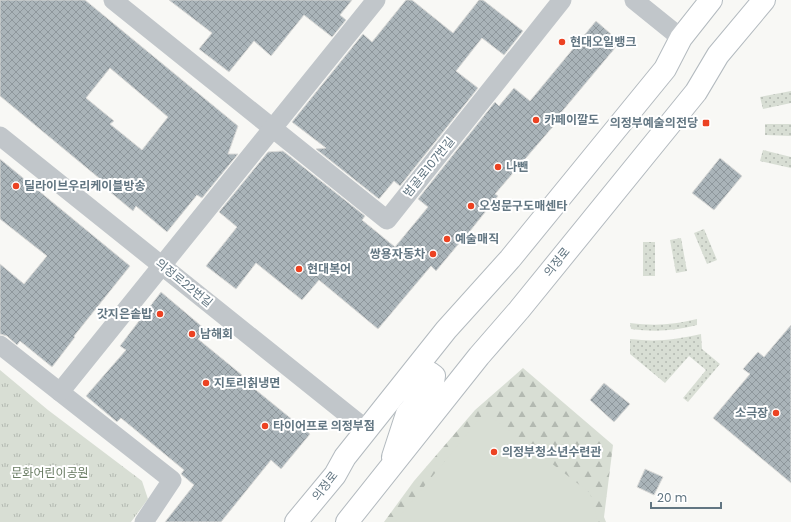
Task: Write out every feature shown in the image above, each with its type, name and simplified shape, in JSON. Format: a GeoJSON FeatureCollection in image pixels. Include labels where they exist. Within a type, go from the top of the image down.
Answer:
{"type":"FeatureCollection","features":[{"type":"Feature","properties":{"kind":"street","name":"범골로107번길"},"geometry":{"type":"LineString","coordinates":[[113,0],[387,220],[562,0]]}},
{"type":"Feature","properties":{"kind":"street"},"geometry":{"type":"LineString","coordinates":[[60,392],[376,0]]}},
{"type":"Feature","properties":{"kind":"street"},"geometry":{"type":"LineString","coordinates":[[634,0],[681,38]]}},
{"type":"Feature","properties":{"kind":"street","name":"의정로"},"geometry":{"type":"LineString","coordinates":[[296,522],[335,475],[345,457],[446,330],[510,259],[665,69],[681,38],[712,0]]}},
{"type":"Feature","properties":{"kind":"street","name":"의정로"},"geometry":{"type":"LineString","coordinates":[[347,522],[479,356],[696,92],[718,55],[764,0]]}},
{"type":"Feature","properties":{"kind":"street","name":"의정로22번길"},"geometry":{"type":"LineString","coordinates":[[0,136],[367,430]]}},
{"type":"Feature","properties":{"kind":"street"},"geometry":{"type":"LineString","coordinates":[[0,345],[172,480],[144,522]]}},
{"type":"Feature","properties":{"kind":"street"},"geometry":{"type":"LineString","coordinates":[[367,430],[398,408],[424,374],[430,373],[434,376],[433,382],[407,414],[388,471]]}},
{"type":"Feature","properties":{"kind":"green space"},"geometry":{"type":"Polygon","coordinates":[[[791,91],[791,103],[763,109],[760,97],[791,91]]]}},
{"type":"Feature","properties":{"kind":"green space"},"geometry":{"type":"Polygon","coordinates":[[[765,124],[791,124],[791,136],[765,135],[765,124]]]}},
{"type":"Feature","properties":{"kind":"green space"},"geometry":{"type":"Polygon","coordinates":[[[763,150],[791,157],[791,168],[760,161],[763,150]]]}},
{"type":"Feature","properties":{"kind":"green space"},"geometry":{"type":"Polygon","coordinates":[[[704,229],[717,260],[707,264],[694,233],[704,229]]]}},
{"type":"Feature","properties":{"kind":"green space"},"geometry":{"type":"Polygon","coordinates":[[[681,238],[687,271],[676,273],[670,240],[681,238]]]}},
{"type":"Feature","properties":{"kind":"green space"},"geometry":{"type":"Polygon","coordinates":[[[643,242],[655,242],[655,276],[643,276],[643,242]]]}},
{"type":"Feature","properties":{"kind":"green space"},"geometry":{"type":"Polygon","coordinates":[[[697,319],[697,325],[680,329],[664,330],[631,329],[630,323],[664,324],[680,323],[697,319]]]}},
{"type":"Feature","properties":{"kind":"green space"},"geometry":{"type":"Polygon","coordinates":[[[701,334],[702,349],[720,364],[688,402],[683,398],[706,370],[689,356],[665,383],[630,354],[630,339],[665,340],[701,334]]]}},
{"type":"Feature","properties":{"kind":"green space"},"geometry":{"type":"Polygon","coordinates":[[[523,368],[613,445],[604,517],[606,522],[384,522],[414,481],[475,410],[523,368]]]}},
{"type":"Feature","properties":{"kind":"green space","name":"문화어린이공원"},"geometry":{"type":"Polygon","coordinates":[[[0,370],[48,410],[142,481],[148,499],[131,522],[0,522],[0,370]]]}},
{"type":"Feature","properties":{"kind":"green space","name":"의정부청소년수련관"},"geometry":{"type":"Polygon","coordinates":[[[485,412],[590,493],[598,522],[395,522],[485,412]]]}},
{"type":"Feature","properties":{"kind":"building"},"geometry":{"type":"Polygon","coordinates":[[[0,0],[85,0],[238,126],[228,154],[238,154],[202,198],[197,195],[167,232],[136,206],[133,211],[109,191],[111,188],[0,96],[0,0]],[[110,68],[86,98],[114,121],[110,124],[142,150],[168,117],[110,68]]]}},
{"type":"Feature","properties":{"kind":"building"},"geometry":{"type":"Polygon","coordinates":[[[169,0],[352,0],[340,15],[346,20],[332,37],[304,15],[271,56],[254,41],[229,72],[199,49],[212,33],[169,0]]]}},
{"type":"Feature","properties":{"kind":"building"},"geometry":{"type":"Polygon","coordinates":[[[406,0],[412,0],[453,33],[479,0],[483,0],[523,31],[504,55],[482,38],[456,71],[478,88],[400,186],[394,181],[379,199],[316,149],[326,148],[292,122],[363,34],[372,42],[406,0]]]}},
{"type":"Feature","properties":{"kind":"building"},"geometry":{"type":"Polygon","coordinates":[[[596,21],[620,42],[554,121],[556,123],[495,194],[498,196],[466,236],[436,271],[431,266],[378,329],[319,280],[302,300],[256,263],[236,289],[206,266],[237,227],[219,212],[268,152],[283,151],[365,216],[362,220],[395,247],[428,207],[418,199],[495,102],[499,106],[514,88],[530,101],[596,21]]]}},
{"type":"Feature","properties":{"kind":"building"},"geometry":{"type":"Polygon","coordinates":[[[720,158],[742,176],[714,210],[692,193],[720,158]]]}},
{"type":"Feature","properties":{"kind":"building"},"geometry":{"type":"Polygon","coordinates":[[[0,159],[130,266],[74,336],[75,337],[52,367],[20,341],[17,345],[7,336],[0,334],[0,264],[24,284],[47,256],[0,219],[0,159]]]}},
{"type":"Feature","properties":{"kind":"building"},"geometry":{"type":"Polygon","coordinates":[[[161,292],[206,330],[198,339],[242,375],[240,377],[310,434],[281,469],[271,460],[221,522],[165,522],[194,485],[181,474],[184,470],[121,418],[117,422],[86,396],[126,350],[120,346],[161,292]]]}},
{"type":"Feature","properties":{"kind":"building"},"geometry":{"type":"Polygon","coordinates":[[[791,325],[791,483],[713,418],[750,374],[743,369],[758,352],[764,357],[791,325]]]}},
{"type":"Feature","properties":{"kind":"building"},"geometry":{"type":"Polygon","coordinates":[[[604,383],[630,404],[614,422],[590,400],[604,383]]]}},
{"type":"Feature","properties":{"kind":"building"},"geometry":{"type":"Polygon","coordinates":[[[645,469],[663,477],[654,495],[637,487],[645,469]]]}},
{"type":"Feature","properties":{"kind":"place","name":"현대오일뱅크"},"geometry":{"type":"Point","coordinates":[562,42]}},
{"type":"Feature","properties":{"kind":"place","name":"카페이깔도"},"geometry":{"type":"Point","coordinates":[536,120]}},
{"type":"Feature","properties":{"kind":"place","name":"의정부예술의전당"},"geometry":{"type":"Point","coordinates":[706,123]}},
{"type":"Feature","properties":{"kind":"place","name":"나뺀"},"geometry":{"type":"Point","coordinates":[498,167]}},
{"type":"Feature","properties":{"kind":"place","name":"딜라이브우리케이블방송"},"geometry":{"type":"Point","coordinates":[16,186]}},
{"type":"Feature","properties":{"kind":"place","name":"오성문구도매센타"},"geometry":{"type":"Point","coordinates":[471,206]}},
{"type":"Feature","properties":{"kind":"place","name":"예술매직"},"geometry":{"type":"Point","coordinates":[447,239]}},
{"type":"Feature","properties":{"kind":"place","name":"쌍용자동차"},"geometry":{"type":"Point","coordinates":[433,254]}},
{"type":"Feature","properties":{"kind":"place","name":"현대복어"},"geometry":{"type":"Point","coordinates":[299,269]}},
{"type":"Feature","properties":{"kind":"place","name":"갓지은솥밥"},"geometry":{"type":"Point","coordinates":[160,314]}},
{"type":"Feature","properties":{"kind":"place","name":"남해회"},"geometry":{"type":"Point","coordinates":[192,334]}},
{"type":"Feature","properties":{"kind":"place","name":"지토리칡냉면"},"geometry":{"type":"Point","coordinates":[206,383]}},
{"type":"Feature","properties":{"kind":"place","name":"소극장"},"geometry":{"type":"Point","coordinates":[776,413]}},
{"type":"Feature","properties":{"kind":"place","name":"타이어프로 의정부점"},"geometry":{"type":"Point","coordinates":[265,426]}},
{"type":"Feature","properties":{"kind":"place","name":"의정부청소년수련관"},"geometry":{"type":"Point","coordinates":[494,452]}}]}
